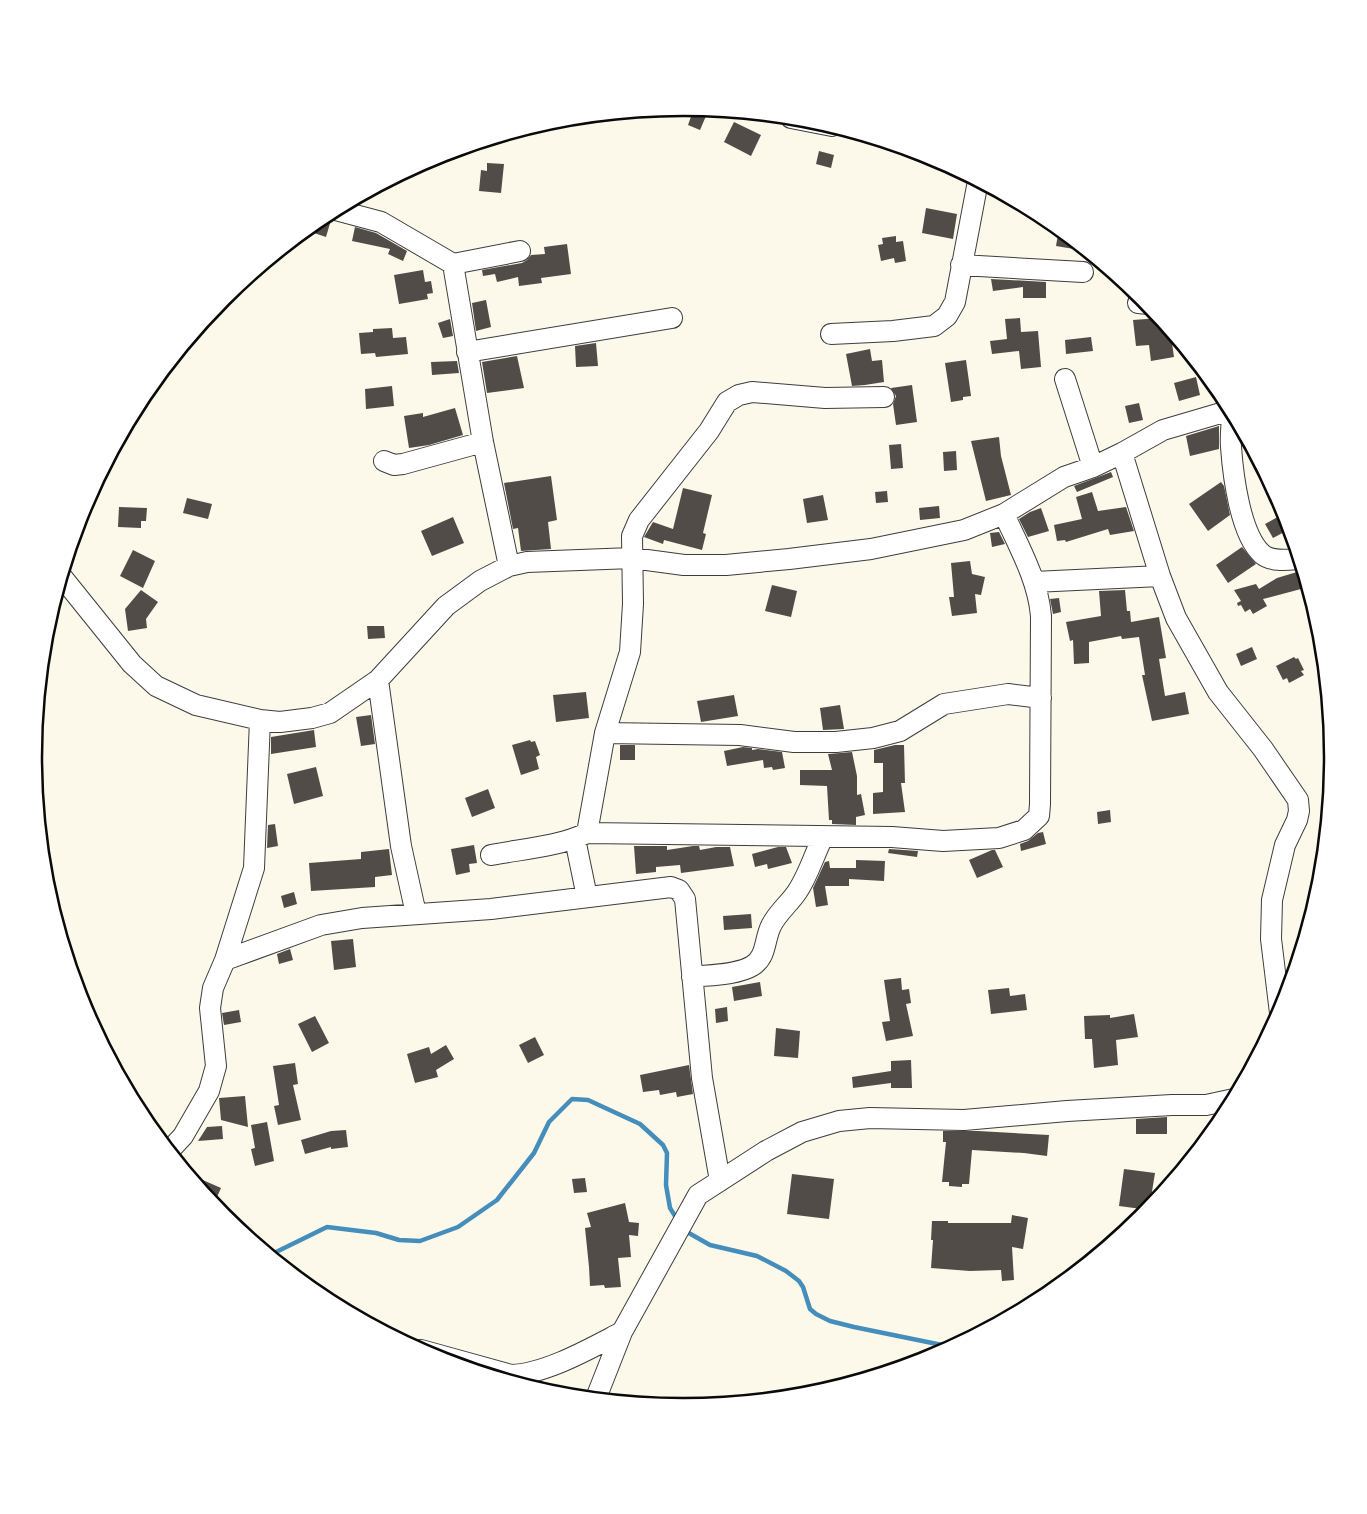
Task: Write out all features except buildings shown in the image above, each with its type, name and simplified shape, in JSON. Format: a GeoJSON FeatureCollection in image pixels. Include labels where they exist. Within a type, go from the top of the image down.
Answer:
{"type":"FeatureCollection","features":[{"type":"Feature","properties":{"kind":"street"},"geometry":{"type":"LineString","coordinates":[[831,334],[892,331],[934,326],[947,316],[955,302],[977,187]]}},
{"type":"Feature","properties":{"kind":"street"},"geometry":{"type":"LineString","coordinates":[[346,213],[380,222],[396,233],[453,264],[520,251]]}},
{"type":"Feature","properties":{"kind":"street"},"geometry":{"type":"LineString","coordinates":[[453,264],[483,442],[509,566]]}},
{"type":"Feature","properties":{"kind":"street"},"geometry":{"type":"LineString","coordinates":[[961,265],[1083,272]]}},
{"type":"Feature","properties":{"kind":"street"},"geometry":{"type":"LineString","coordinates":[[467,352],[672,318]]}},
{"type":"Feature","properties":{"kind":"street"},"geometry":{"type":"LineString","coordinates":[[1065,379],[1093,467]]}},
{"type":"Feature","properties":{"kind":"street"},"geometry":{"type":"LineString","coordinates":[[587,898],[581,836],[605,733],[630,652],[633,604],[632,536],[639,520],[709,430],[727,402],[739,394],[752,392],[825,398],[884,397]]}},
{"type":"Feature","properties":{"kind":"street"},"geometry":{"type":"LineString","coordinates":[[67,583],[132,664],[156,686],[196,705],[260,720],[280,722],[312,718],[330,713],[378,680],[446,606],[480,581],[509,566],[527,562],[632,558],[684,565],[726,565],[789,560],[871,549],[964,530],[1004,514],[1064,477],[1093,467],[1163,430],[1224,413]]}},
{"type":"Feature","properties":{"kind":"street"},"geometry":{"type":"LineString","coordinates":[[1232,425],[1231,446],[1237,492],[1247,533],[1262,555],[1279,560],[1292,559]]}},
{"type":"Feature","properties":{"kind":"street"},"geometry":{"type":"LineString","coordinates":[[384,461],[402,464],[483,442]]}},
{"type":"Feature","properties":{"kind":"street"},"geometry":{"type":"LineString","coordinates":[[1122,453],[1160,576],[1176,618],[1218,692],[1263,749],[1298,800],[1299,811],[1285,845],[1272,900],[1271,939],[1278,996]]}},
{"type":"Feature","properties":{"kind":"street"},"geometry":{"type":"LineString","coordinates":[[491,855],[581,836],[892,837],[943,841],[1000,838],[1024,830],[1039,816],[1041,616],[1039,598],[1034,582],[1004,514]]}},
{"type":"Feature","properties":{"kind":"street"},"geometry":{"type":"LineString","coordinates":[[1034,582],[1160,576]]}},
{"type":"Feature","properties":{"kind":"street"},"geometry":{"type":"LineString","coordinates":[[378,680],[401,846],[416,914]]}},
{"type":"Feature","properties":{"kind":"street"},"geometry":{"type":"LineString","coordinates":[[605,733],[740,735],[794,742],[836,742],[873,738],[900,731],[944,704],[1008,694],[1041,698]]}},
{"type":"Feature","properties":{"kind":"street"},"geometry":{"type":"LineString","coordinates":[[174,1146],[183,1136],[209,1091],[216,1066],[210,1008],[213,988],[225,960],[254,868],[260,720]]}},
{"type":"Feature","properties":{"kind":"street"},"geometry":{"type":"LineString","coordinates":[[692,977],[750,967],[762,958],[770,928],[775,918],[798,890],[823,837]]}},
{"type":"Feature","properties":{"kind":"street"},"geometry":{"type":"LineString","coordinates":[[225,960],[321,925],[362,918],[491,910],[671,887],[679,890],[685,899],[702,1078],[720,1181]]}},
{"type":"Feature","properties":{"kind":"street"},"geometry":{"type":"LineString","coordinates":[[598,1393],[622,1332],[698,1195],[766,1151],[802,1132],[838,1121],[870,1118],[964,1120],[1067,1110],[1206,1105],[1224,1101]]}},
{"type":"Feature","properties":{"kind":"street"},"geometry":{"type":"LineString","coordinates":[[515,1375],[526,1375],[584,1351],[622,1332]]}},
{"type":"Feature","properties":{"kind":"waterway"},"geometry":{"type":"LineString","coordinates":[[276,1252],[327,1227],[376,1233],[399,1240],[420,1241],[458,1227],[497,1200],[534,1153],[549,1122],[572,1099],[588,1100],[640,1124],[663,1145],[667,1153],[666,1185],[670,1208],[675,1216]]}},
{"type":"Feature","properties":{"kind":"waterway"},"geometry":{"type":"LineString","coordinates":[[687,1232],[710,1245],[757,1256],[786,1271],[799,1281],[803,1287],[810,1309],[830,1321],[939,1344]]}}]}
